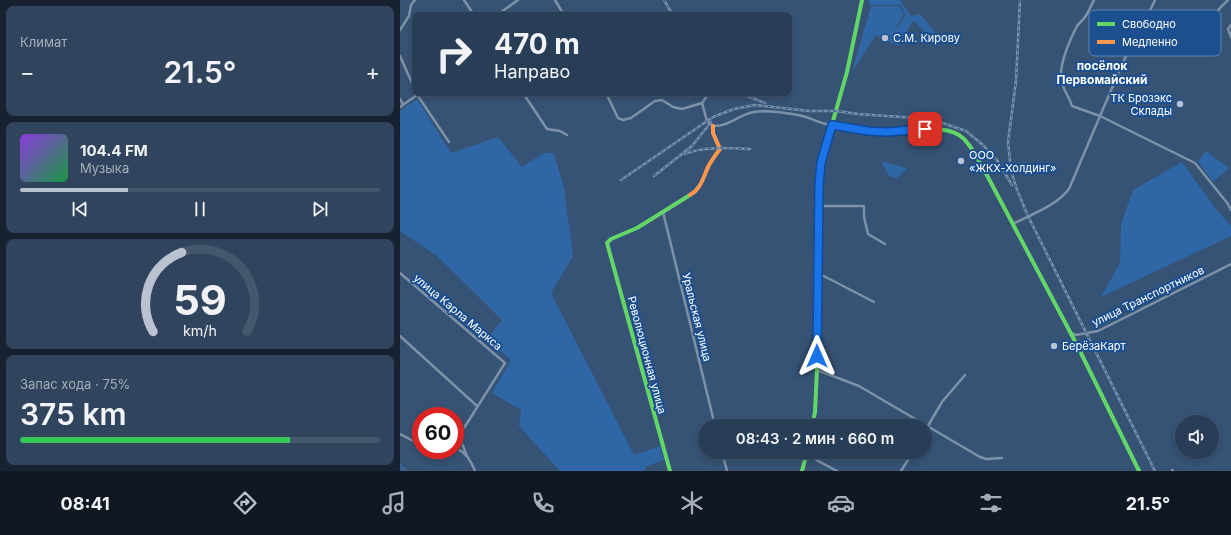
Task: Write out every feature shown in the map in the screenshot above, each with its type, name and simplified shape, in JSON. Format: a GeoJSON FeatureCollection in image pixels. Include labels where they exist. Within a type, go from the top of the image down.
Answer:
{"type":"FeatureCollection","features":[{"type":"Feature","properties":{"kind":"street"},"geometry":{"type":"LineString","coordinates":[[400,30],[409,16],[411,5],[415,0]]}},
{"type":"Feature","properties":{"kind":"street"},"geometry":{"type":"LineString","coordinates":[[464,0],[472,12]]}},
{"type":"Feature","properties":{"kind":"street"},"geometry":{"type":"LineString","coordinates":[[502,12],[518,0]]}},
{"type":"Feature","properties":{"kind":"street"},"geometry":{"type":"LineString","coordinates":[[555,0],[562,12]]}},
{"type":"Feature","properties":{"kind":"street"},"geometry":{"type":"LineString","coordinates":[[814,419],[817,370],[819,184],[821,163],[847,72],[862,0]]}},
{"type":"Feature","properties":{"kind":"street"},"geometry":{"type":"LineString","coordinates":[[1089,10],[1094,0]]}},
{"type":"Feature","properties":{"kind":"street"},"geometry":{"type":"LineString","coordinates":[[1150,10],[1155,0]]}},
{"type":"Feature","properties":{"kind":"street"},"geometry":{"type":"LineString","coordinates":[[1218,10],[1228,0]]}},
{"type":"Feature","properties":{"kind":"street"},"geometry":{"type":"LineString","coordinates":[[1089,11],[1086,17],[1077,25],[1065,53],[1061,68],[1060,77],[1062,85],[1070,99],[1072,106],[1100,116],[1195,163],[1228,204],[1231,210]]}},
{"type":"Feature","properties":{"kind":"street"},"geometry":{"type":"LineString","coordinates":[[1231,25],[1228,29],[1231,37]]}},
{"type":"Feature","properties":{"kind":"street"},"geometry":{"type":"LineString","coordinates":[[400,56],[412,83]]}},
{"type":"Feature","properties":{"kind":"street"},"geometry":{"type":"LineString","coordinates":[[1013,224],[1050,204],[1061,197],[1069,189],[1126,56]]}},
{"type":"Feature","properties":{"kind":"street"},"geometry":{"type":"LineString","coordinates":[[400,107],[414,96]]}},
{"type":"Feature","properties":{"kind":"street"},"geometry":{"type":"LineString","coordinates":[[418,96],[449,142]]}},
{"type":"Feature","properties":{"kind":"street"},"geometry":{"type":"LineString","coordinates":[[525,96],[547,129],[560,131],[567,135]]}},
{"type":"Feature","properties":{"kind":"street"},"geometry":{"type":"LineString","coordinates":[[607,96],[618,118],[624,120],[631,118],[655,101],[662,100],[673,107],[682,108],[702,102],[707,96]]}},
{"type":"Feature","properties":{"kind":"street"},"geometry":{"type":"LineString","coordinates":[[400,99],[403,104]]}},
{"type":"Feature","properties":{"kind":"street"},"geometry":{"type":"LineString","coordinates":[[702,102],[707,121],[713,126],[722,125],[752,112],[792,114],[806,117],[820,124],[868,131],[886,132],[925,129],[945,130],[959,135],[969,146],[981,164],[1070,333],[1139,471]]}},
{"type":"Feature","properties":{"kind":"street"},"geometry":{"type":"LineString","coordinates":[[663,211],[696,191],[700,186],[709,165],[720,149],[713,133],[713,126]]}},
{"type":"Feature","properties":{"kind":"street"},"geometry":{"type":"LineString","coordinates":[[819,206],[864,206],[864,217],[868,234],[885,244]]}},
{"type":"Feature","properties":{"kind":"street","name":"Революционная улица"},"geometry":{"type":"LineString","coordinates":[[663,211],[637,228],[611,239],[607,243],[670,471]]}},
{"type":"Feature","properties":{"kind":"street","name":"Уральская улица"},"geometry":{"type":"LineString","coordinates":[[663,211],[713,419]]}},
{"type":"Feature","properties":{"kind":"street","name":"улица Транспортников"},"geometry":{"type":"LineString","coordinates":[[1070,333],[1076,335],[1098,331],[1231,264]]}},
{"type":"Feature","properties":{"kind":"street","name":"улица Карла Маркса"},"geometry":{"type":"LineString","coordinates":[[400,273],[505,363],[477,406]]}},
{"type":"Feature","properties":{"kind":"street"},"geometry":{"type":"LineString","coordinates":[[818,273],[874,302]]}},
{"type":"Feature","properties":{"kind":"street"},"geometry":{"type":"LineString","coordinates":[[400,336],[477,406],[459,436],[475,471]]}},
{"type":"Feature","properties":{"kind":"street"},"geometry":{"type":"LineString","coordinates":[[817,370],[859,386],[916,419]]}},
{"type":"Feature","properties":{"kind":"street"},"geometry":{"type":"LineString","coordinates":[[932,419],[942,402],[965,375]]}},
{"type":"Feature","properties":{"kind":"street"},"geometry":{"type":"LineString","coordinates":[[932,428],[980,457],[986,459],[1002,458]]}},
{"type":"Feature","properties":{"kind":"street"},"geometry":{"type":"LineString","coordinates":[[400,434],[412,440]]}},
{"type":"Feature","properties":{"kind":"street"},"geometry":{"type":"LineString","coordinates":[[464,452],[467,456]]}},
{"type":"Feature","properties":{"kind":"street"},"geometry":{"type":"LineString","coordinates":[[724,459],[727,471]]}},
{"type":"Feature","properties":{"kind":"street"},"geometry":{"type":"LineString","coordinates":[[802,471],[805,459]]}},
{"type":"Feature","properties":{"kind":"street"},"geometry":{"type":"LineString","coordinates":[[817,459],[837,471]]}},
{"type":"Feature","properties":{"kind":"street"},"geometry":{"type":"LineString","coordinates":[[901,471],[909,459]]}},
{"type":"Feature","properties":{"kind":"shaded area"},"geometry":{"type":"Polygon","coordinates":[[[869,0],[900,0],[911,16],[920,14],[938,36],[932,41],[914,20],[898,46],[888,41],[887,42],[876,35],[852,72],[871,6],[899,6],[904,14],[892,35],[906,15],[900,5],[870,5],[869,0]]]}},
{"type":"Feature","properties":{"kind":"shaded area"},"geometry":{"type":"Polygon","coordinates":[[[417,99],[451,153],[498,137],[522,167],[544,153],[554,153],[564,188],[573,256],[551,293],[634,455],[660,446],[664,460],[647,466],[644,471],[560,471],[519,426],[521,410],[492,393],[511,360],[487,339],[502,320],[437,256],[400,231],[400,111],[417,99]]]}},
{"type":"Feature","properties":{"kind":"shaded area"},"geometry":{"type":"Polygon","coordinates":[[[1206,151],[1229,168],[1213,182],[1198,161],[1206,151]]]}},
{"type":"Feature","properties":{"kind":"shaded area"},"geometry":{"type":"Polygon","coordinates":[[[881,161],[907,168],[897,178],[889,176],[881,161]]]}},
{"type":"Feature","properties":{"kind":"shaded area"},"geometry":{"type":"Polygon","coordinates":[[[1182,162],[1216,209],[1231,226],[1231,236],[1101,297],[1120,263],[1121,224],[1133,190],[1182,162]]]}},
{"type":"Feature","properties":{"kind":"waterway"},"geometry":{"type":"LineString","coordinates":[[400,467],[405,471]]}},
{"type":"Feature","properties":{"kind":"railway"},"geometry":{"type":"LineString","coordinates":[[664,0],[671,12]]}},
{"type":"Feature","properties":{"kind":"railway"},"geometry":{"type":"LineString","coordinates":[[1020,0],[1016,81],[1008,142],[1011,170],[1017,190],[1028,216],[1155,471]]}},
{"type":"Feature","properties":{"kind":"railway"},"geometry":{"type":"LineString","coordinates":[[748,96],[765,103]]}},
{"type":"Feature","properties":{"kind":"railway"},"geometry":{"type":"LineString","coordinates":[[621,180],[713,117],[734,109],[755,105],[809,111],[836,111],[931,119],[966,131],[983,145],[997,160],[1012,185]]}},
{"type":"Feature","properties":{"kind":"railway"},"geometry":{"type":"LineString","coordinates":[[654,176],[692,146],[711,122]]}},
{"type":"Feature","properties":{"kind":"railway"},"geometry":{"type":"LineString","coordinates":[[685,154],[692,151],[708,149],[750,149]]}},
{"type":"Feature","properties":{"kind":"traffic: fast"},"geometry":{"type":"LineString","coordinates":[[814,419],[817,370],[819,184],[821,163],[847,72],[862,0]]}},
{"type":"Feature","properties":{"kind":"traffic: fast"},"geometry":{"type":"LineString","coordinates":[[832,125],[877,132],[941,129],[959,135],[966,141],[972,148],[981,164],[1077,345],[1139,471]]}},
{"type":"Feature","properties":{"kind":"traffic: fast"},"geometry":{"type":"LineString","coordinates":[[670,471],[607,243],[611,239],[637,228],[690,195]]}},
{"type":"Feature","properties":{"kind":"traffic: fast"},"geometry":{"type":"LineString","coordinates":[[802,471],[805,459]]}},
{"type":"Feature","properties":{"kind":"traffic: slow"},"geometry":{"type":"LineString","coordinates":[[690,195],[700,186],[709,165],[720,149],[713,133],[713,126]]}},
{"type":"Feature","properties":{"kind":"place","name":"С.М. Кирову"},"geometry":{"type":"Point","coordinates":[885,38]}},
{"type":"Feature","properties":{"kind":"place","name":"ТК Брозэкс Склады"},"geometry":{"type":"Point","coordinates":[1180,104]}},
{"type":"Feature","properties":{"kind":"place","name":"ООО «ЖКХ-Холдинг»"},"geometry":{"type":"Point","coordinates":[961,161]}},
{"type":"Feature","properties":{"kind":"place","name":"БерёзаКарт"},"geometry":{"type":"Point","coordinates":[1054,346]}},
{"type":"Feature","properties":{"kind":"district","name":"посёлок Первомайский"},"geometry":{"type":"Point","coordinates":[1102,73]}},
{"type":"Feature","properties":{"kind":"route"},"geometry":{"type":"LineString","coordinates":[[817,356],[819,184],[821,163],[832,125],[868,131],[886,132],[925,129]]}}]}
